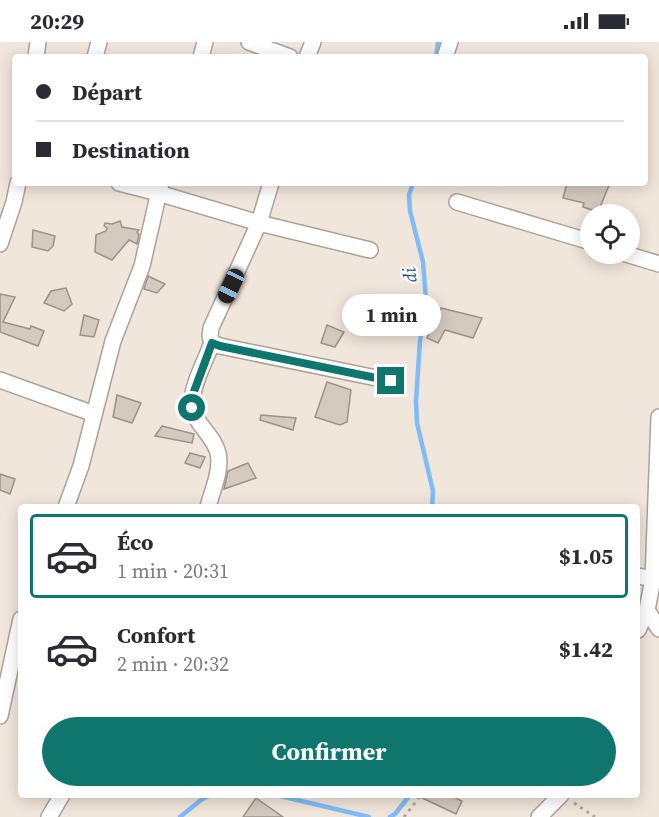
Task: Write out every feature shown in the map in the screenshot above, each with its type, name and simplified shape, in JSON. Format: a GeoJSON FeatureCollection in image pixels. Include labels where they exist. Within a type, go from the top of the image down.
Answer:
{"type":"FeatureCollection","features":[{"type":"Feature","properties":{"kind":"street"},"geometry":{"type":"LineString","coordinates":[[249,42],[282,54]]}},
{"type":"Feature","properties":{"kind":"street"},"geometry":{"type":"LineString","coordinates":[[0,244],[17,186]]}},
{"type":"Feature","properties":{"kind":"street"},"geometry":{"type":"LineString","coordinates":[[144,186],[160,188],[259,223],[370,250]]}},
{"type":"Feature","properties":{"kind":"street"},"geometry":{"type":"LineString","coordinates":[[209,504],[218,470],[219,455],[216,445],[195,415],[192,397],[212,343],[211,328],[259,223],[270,186]]}},
{"type":"Feature","properties":{"kind":"street"},"geometry":{"type":"LineString","coordinates":[[67,504],[81,466],[113,341],[142,266],[160,188]]}},
{"type":"Feature","properties":{"kind":"street"},"geometry":{"type":"LineString","coordinates":[[457,202],[580,239]]}},
{"type":"Feature","properties":{"kind":"street"},"geometry":{"type":"LineString","coordinates":[[640,258],[659,264]]}},
{"type":"Feature","properties":{"kind":"street"},"geometry":{"type":"LineString","coordinates":[[212,343],[391,381]]}},
{"type":"Feature","properties":{"kind":"street"},"geometry":{"type":"LineString","coordinates":[[0,380],[93,414]]}},
{"type":"Feature","properties":{"kind":"street"},"geometry":{"type":"LineString","coordinates":[[640,626],[647,610],[650,579],[659,417]]}},
{"type":"Feature","properties":{"kind":"street"},"geometry":{"type":"LineString","coordinates":[[647,610],[659,629]]}},
{"type":"Feature","properties":{"kind":"street"},"geometry":{"type":"LineString","coordinates":[[0,716],[18,633]]}},
{"type":"Feature","properties":{"kind":"street"},"geometry":{"type":"LineString","coordinates":[[49,817],[60,798]]}},
{"type":"Feature","properties":{"kind":"street"},"geometry":{"type":"LineString","coordinates":[[539,817],[566,798]]}},
{"type":"Feature","properties":{"kind":"path"},"geometry":{"type":"LineString","coordinates":[[404,817],[419,798]]}},
{"type":"Feature","properties":{"kind":"path"},"geometry":{"type":"LineString","coordinates":[[566,798],[595,817]]}},
{"type":"Feature","properties":{"kind":"building"},"geometry":{"type":"Polygon","coordinates":[[[566,186],[609,186],[601,204],[563,198],[566,186]]]}},
{"type":"Feature","properties":{"kind":"building"},"geometry":{"type":"Polygon","coordinates":[[[120,221],[122,227],[139,230],[137,244],[129,240],[112,260],[95,252],[96,235],[106,231],[105,223],[112,224],[120,221]]]}},
{"type":"Feature","properties":{"kind":"building"},"geometry":{"type":"Polygon","coordinates":[[[33,230],[55,236],[53,246],[48,251],[32,247],[33,230]]]}},
{"type":"Feature","properties":{"kind":"building"},"geometry":{"type":"Polygon","coordinates":[[[148,276],[165,284],[157,293],[144,289],[148,276]]]}},
{"type":"Feature","properties":{"kind":"building"},"geometry":{"type":"Polygon","coordinates":[[[66,288],[72,304],[64,311],[44,303],[51,291],[66,288]]]}},
{"type":"Feature","properties":{"kind":"building"},"geometry":{"type":"Polygon","coordinates":[[[0,294],[15,297],[3,322],[30,329],[31,326],[44,331],[38,346],[0,332],[0,294]]]}},
{"type":"Feature","properties":{"kind":"building"},"geometry":{"type":"Polygon","coordinates":[[[385,297],[390,308],[384,315],[371,311],[374,301],[385,297]]]}},
{"type":"Feature","properties":{"kind":"building"},"geometry":{"type":"Polygon","coordinates":[[[441,308],[482,318],[473,338],[445,330],[438,343],[427,338],[441,308]]]}},
{"type":"Feature","properties":{"kind":"building"},"geometry":{"type":"Polygon","coordinates":[[[84,315],[99,320],[94,337],[80,335],[84,315]]]}},
{"type":"Feature","properties":{"kind":"building"},"geometry":{"type":"Polygon","coordinates":[[[327,325],[344,332],[335,347],[321,343],[327,325]]]}},
{"type":"Feature","properties":{"kind":"building"},"geometry":{"type":"Polygon","coordinates":[[[327,382],[351,390],[347,422],[340,425],[315,417],[327,382]]]}},
{"type":"Feature","properties":{"kind":"building"},"geometry":{"type":"Polygon","coordinates":[[[117,395],[141,403],[132,423],[113,417],[117,395]]]}},
{"type":"Feature","properties":{"kind":"building"},"geometry":{"type":"Polygon","coordinates":[[[261,415],[296,418],[293,430],[260,420],[261,415]]]}},
{"type":"Feature","properties":{"kind":"building"},"geometry":{"type":"Polygon","coordinates":[[[162,426],[194,434],[192,443],[155,436],[162,426]]]}},
{"type":"Feature","properties":{"kind":"building"},"geometry":{"type":"Polygon","coordinates":[[[190,453],[205,457],[200,468],[185,463],[190,453]]]}},
{"type":"Feature","properties":{"kind":"building"},"geometry":{"type":"Polygon","coordinates":[[[248,463],[256,478],[224,489],[228,471],[248,463]]]}},
{"type":"Feature","properties":{"kind":"building"},"geometry":{"type":"Polygon","coordinates":[[[0,474],[15,479],[10,494],[0,490],[0,474]]]}},
{"type":"Feature","properties":{"kind":"building"},"geometry":{"type":"Polygon","coordinates":[[[256,798],[283,817],[243,817],[256,798]]]}},
{"type":"Feature","properties":{"kind":"building"},"geometry":{"type":"Polygon","coordinates":[[[422,798],[456,798],[462,801],[456,814],[422,798]]]}},
{"type":"Feature","properties":{"kind":"waterway","name":"di"},"geometry":{"type":"LineString","coordinates":[[436,54],[438,42]]}},
{"type":"Feature","properties":{"kind":"waterway","name":"di"},"geometry":{"type":"LineString","coordinates":[[412,186],[409,195],[410,211],[423,262],[426,300],[420,341],[416,401],[417,423],[433,491],[432,504]]}},
{"type":"Feature","properties":{"kind":"waterway"},"geometry":{"type":"LineString","coordinates":[[180,817],[205,798]]}},
{"type":"Feature","properties":{"kind":"waterway"},"geometry":{"type":"LineString","coordinates":[[289,798],[369,817]]}},
{"type":"Feature","properties":{"kind":"waterway","name":"di"},"geometry":{"type":"LineString","coordinates":[[390,817],[408,798]]}},
{"type":"Feature","properties":{"kind":"route"},"geometry":{"type":"LineString","coordinates":[[192,408],[192,397],[212,343],[391,381]]}}]}
